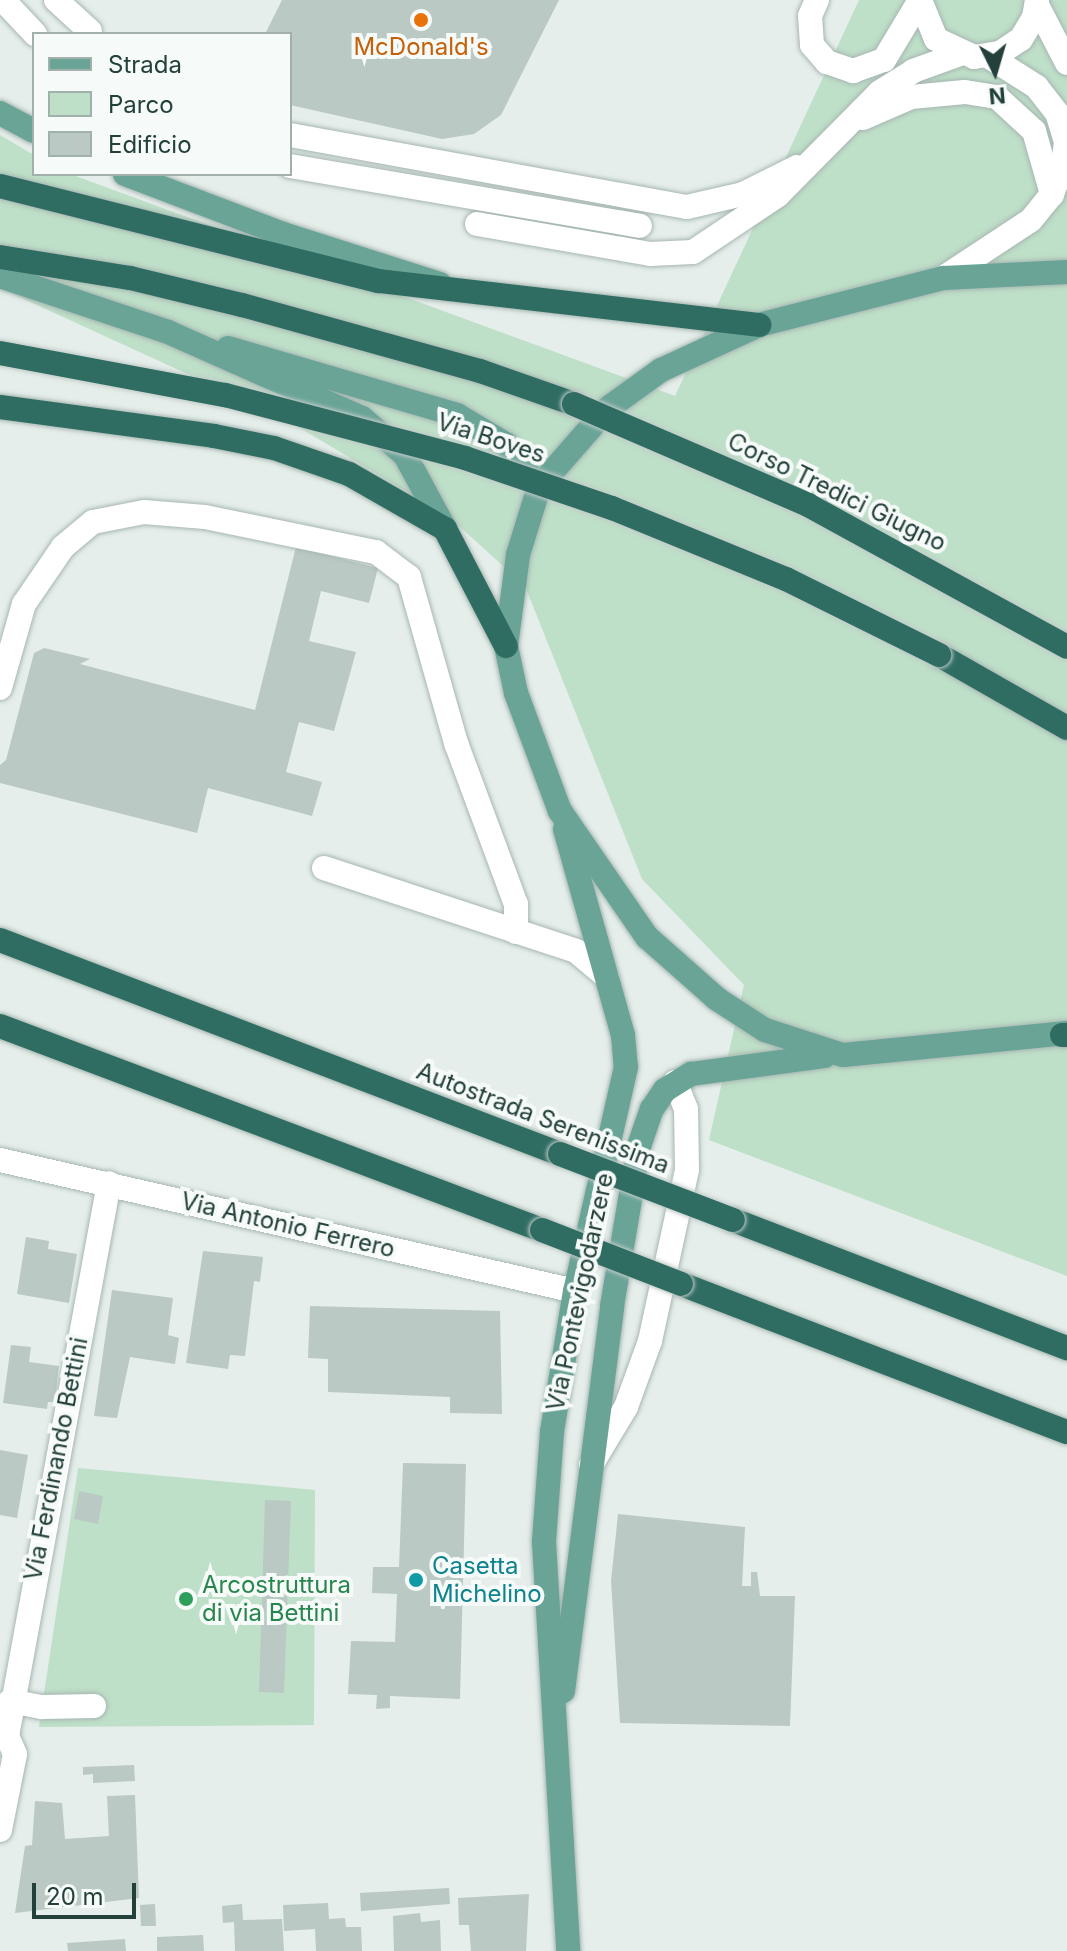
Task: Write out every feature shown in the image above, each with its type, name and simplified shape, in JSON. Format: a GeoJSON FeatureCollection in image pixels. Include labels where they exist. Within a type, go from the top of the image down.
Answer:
{"type":"FeatureCollection","features":[{"type":"Feature","properties":{"kind":"highway"},"geometry":{"type":"LineString","coordinates":[[0,186],[75,201],[379,281],[759,325]]}},
{"type":"Feature","properties":{"kind":"highway","name":"Corso Tredici Giugno"},"geometry":{"type":"LineString","coordinates":[[0,257],[130,278],[257,309],[480,371],[574,404],[808,505],[1067,647]]}},
{"type":"Feature","properties":{"kind":"highway","name":"Via Boves"},"geometry":{"type":"LineString","coordinates":[[0,353],[225,395],[465,458],[612,508],[786,579],[939,655],[1067,728]]}},
{"type":"Feature","properties":{"kind":"highway"},"geometry":{"type":"LineString","coordinates":[[0,407],[274,448],[349,474],[445,529],[506,646]]}},
{"type":"Feature","properties":{"kind":"highway","name":"Autostrada Serenissima"},"geometry":{"type":"LineString","coordinates":[[0,940],[1067,1348]]}},
{"type":"Feature","properties":{"kind":"highway"},"geometry":{"type":"LineString","coordinates":[[0,1026],[1067,1432]]}},
{"type":"Feature","properties":{"kind":"main road"},"geometry":{"type":"LineString","coordinates":[[2,113],[32,130]]}},
{"type":"Feature","properties":{"kind":"main road"},"geometry":{"type":"LineString","coordinates":[[130,176],[283,234],[387,263],[461,292]]}},
{"type":"Feature","properties":{"kind":"main road"},"geometry":{"type":"LineString","coordinates":[[843,1055],[765,1030],[671,963],[623,906],[560,811],[516,693],[506,646],[518,555],[539,487],[607,409],[661,370],[759,325],[943,278],[1067,272]]}},
{"type":"Feature","properties":{"kind":"main road"},"geometry":{"type":"LineString","coordinates":[[0,276],[168,332],[457,415],[507,445],[539,487]]}},
{"type":"Feature","properties":{"kind":"main road"},"geometry":{"type":"LineString","coordinates":[[168,332],[362,418],[405,455],[445,529]]}},
{"type":"Feature","properties":{"kind":"main road","name":"Via Pontevigodarzere"},"geometry":{"type":"LineString","coordinates":[[560,811],[623,1035],[626,1067],[575,1291],[552,1432],[544,1542],[558,1734],[568,1951]]}},
{"type":"Feature","properties":{"kind":"main road"},"geometry":{"type":"LineString","coordinates":[[675,1082],[708,1070],[1065,1034]]}},
{"type":"Feature","properties":{"kind":"main road","name":"Via Pontevigodarzere"},"geometry":{"type":"LineString","coordinates":[[558,1734],[588,1471],[639,1146],[652,1109],[675,1082]]}},
{"type":"Feature","properties":{"kind":"street"},"geometry":{"type":"LineString","coordinates":[[3,0],[33,32]]}},
{"type":"Feature","properties":{"kind":"street"},"geometry":{"type":"LineString","coordinates":[[56,0],[90,31]]}},
{"type":"Feature","properties":{"kind":"street"},"geometry":{"type":"LineString","coordinates":[[817,0],[810,16],[812,45],[827,62],[853,71],[884,60],[920,0]]}},
{"type":"Feature","properties":{"kind":"street"},"geometry":{"type":"LineString","coordinates":[[920,0],[936,39],[960,54]]}},
{"type":"Feature","properties":{"kind":"street"},"geometry":{"type":"LineString","coordinates":[[988,56],[1021,39],[1037,2]]}},
{"type":"Feature","properties":{"kind":"street"},"geometry":{"type":"LineString","coordinates":[[1037,2],[1067,63]]}},
{"type":"Feature","properties":{"kind":"street"},"geometry":{"type":"LineString","coordinates":[[477,224],[650,254],[693,252],[778,195],[807,162],[857,121],[880,92],[913,71],[960,54],[988,56],[1037,87],[1057,113],[1066,142],[1052,194],[1012,235],[943,278]]}},
{"type":"Feature","properties":{"kind":"street"},"geometry":{"type":"LineString","coordinates":[[857,121],[911,97],[965,92],[997,97],[1034,131],[1052,194]]}},
{"type":"Feature","properties":{"kind":"street"},"geometry":{"type":"LineString","coordinates":[[292,135],[687,207],[743,194],[807,162]]}},
{"type":"Feature","properties":{"kind":"street"},"geometry":{"type":"LineString","coordinates":[[292,166],[640,226]]}},
{"type":"Feature","properties":{"kind":"street"},"geometry":{"type":"LineString","coordinates":[[0,688],[24,604],[63,547],[93,522],[144,512],[205,517],[376,552],[409,577],[456,743],[516,904],[516,932]]}},
{"type":"Feature","properties":{"kind":"street"},"geometry":{"type":"LineString","coordinates":[[324,868],[576,951],[607,977]]}},
{"type":"Feature","properties":{"kind":"street"},"geometry":{"type":"LineString","coordinates":[[588,1471],[626,1407],[650,1341],[687,1170],[686,1109],[675,1082]]}},
{"type":"Feature","properties":{"kind":"street","name":"Via Antonio Ferrero"},"geometry":{"type":"LineString","coordinates":[[0,1160],[575,1291]]}},
{"type":"Feature","properties":{"kind":"street","name":"Via Ferdinando Bettini"},"geometry":{"type":"LineString","coordinates":[[0,1830],[15,1754],[3,1735],[109,1183]]}},
{"type":"Feature","properties":{"kind":"street"},"geometry":{"type":"LineString","coordinates":[[10,1701],[42,1707],[94,1706]]}},
{"type":"Feature","properties":{"kind":"green space"},"geometry":{"type":"Polygon","coordinates":[[[859,0],[1067,0],[1067,1276],[709,1140],[744,985],[642,879],[525,586],[448,516],[283,418],[0,288],[0,135],[32,154],[32,176],[75,176],[675,396],[859,0]]]}},
{"type":"Feature","properties":{"kind":"green space","name":"Arcostruttura di via Bettini"},"geometry":{"type":"Polygon","coordinates":[[[78,1468],[315,1490],[314,1725],[39,1727],[78,1468]]]}},
{"type":"Feature","properties":{"kind":"building"},"geometry":{"type":"Polygon","coordinates":[[[282,0],[559,0],[501,115],[474,134],[442,139],[292,105],[292,32],[266,32],[282,0]]]}},
{"type":"Feature","properties":{"kind":"building"},"geometry":{"type":"Polygon","coordinates":[[[296,547],[378,568],[369,603],[321,591],[309,641],[356,652],[334,731],[299,722],[286,772],[322,782],[312,816],[208,788],[197,833],[0,783],[0,765],[6,760],[34,653],[44,648],[90,659],[80,664],[255,710],[296,547]]]}},
{"type":"Feature","properties":{"kind":"building"},"geometry":{"type":"Polygon","coordinates":[[[26,1237],[49,1241],[48,1249],[77,1254],[69,1303],[17,1294],[26,1237]]]}},
{"type":"Feature","properties":{"kind":"building"},"geometry":{"type":"Polygon","coordinates":[[[203,1251],[263,1257],[260,1282],[254,1281],[245,1356],[230,1355],[228,1369],[186,1363],[203,1251]]]}},
{"type":"Feature","properties":{"kind":"building"},"geometry":{"type":"Polygon","coordinates":[[[112,1290],[173,1298],[168,1335],[179,1338],[175,1364],[130,1357],[117,1418],[94,1416],[112,1290]]]}},
{"type":"Feature","properties":{"kind":"building"},"geometry":{"type":"Polygon","coordinates":[[[310,1306],[500,1311],[502,1414],[450,1413],[450,1397],[328,1392],[328,1359],[308,1358],[310,1306]]]}},
{"type":"Feature","properties":{"kind":"building"},"geometry":{"type":"Polygon","coordinates":[[[11,1345],[31,1347],[29,1362],[59,1366],[55,1402],[48,1402],[47,1409],[3,1403],[11,1345]]]}},
{"type":"Feature","properties":{"kind":"building"},"geometry":{"type":"Polygon","coordinates":[[[0,1450],[28,1455],[17,1518],[0,1515],[0,1450]]]}},
{"type":"Feature","properties":{"kind":"building","name":"Casetta Michelino"},"geometry":{"type":"Polygon","coordinates":[[[403,1463],[466,1464],[460,1699],[390,1696],[390,1708],[376,1709],[377,1695],[348,1694],[351,1641],[395,1642],[397,1594],[372,1593],[373,1567],[399,1567],[403,1463]]]}},
{"type":"Feature","properties":{"kind":"building"},"geometry":{"type":"Polygon","coordinates":[[[79,1491],[103,1496],[98,1524],[74,1519],[79,1491]]]}},
{"type":"Feature","properties":{"kind":"building"},"geometry":{"type":"Polygon","coordinates":[[[265,1500],[291,1501],[284,1693],[259,1692],[265,1500]]]}},
{"type":"Feature","properties":{"kind":"building"},"geometry":{"type":"Polygon","coordinates":[[[618,1514],[745,1527],[742,1586],[751,1586],[751,1572],[757,1572],[760,1596],[795,1596],[790,1726],[620,1723],[611,1581],[618,1514]]]}},
{"type":"Feature","properties":{"kind":"building"},"geometry":{"type":"Polygon","coordinates":[[[134,1765],[135,1781],[93,1783],[93,1774],[83,1775],[83,1767],[134,1765]]]}},
{"type":"Feature","properties":{"kind":"building"},"geometry":{"type":"Polygon","coordinates":[[[135,1795],[139,1898],[15,1913],[25,1846],[32,1845],[35,1801],[62,1803],[65,1839],[109,1836],[107,1796],[135,1795]]]}},
{"type":"Feature","properties":{"kind":"building"},"geometry":{"type":"Polygon","coordinates":[[[449,1888],[450,1904],[361,1911],[360,1893],[449,1888]]]}},
{"type":"Feature","properties":{"kind":"building"},"geometry":{"type":"Polygon","coordinates":[[[529,1894],[526,1951],[471,1951],[469,1925],[459,1925],[458,1898],[529,1894]]]}},
{"type":"Feature","properties":{"kind":"building"},"geometry":{"type":"Polygon","coordinates":[[[328,1903],[329,1919],[345,1918],[346,1927],[361,1927],[362,1951],[316,1951],[315,1929],[284,1931],[283,1905],[328,1903]]]}},
{"type":"Feature","properties":{"kind":"building"},"geometry":{"type":"Polygon","coordinates":[[[155,1904],[156,1926],[141,1926],[140,1905],[155,1904]]]}},
{"type":"Feature","properties":{"kind":"building"},"geometry":{"type":"Polygon","coordinates":[[[242,1904],[243,1920],[282,1919],[284,1951],[235,1951],[234,1922],[223,1923],[222,1906],[242,1904]]]}},
{"type":"Feature","properties":{"kind":"building"},"geometry":{"type":"Polygon","coordinates":[[[420,1913],[421,1922],[440,1920],[441,1951],[394,1951],[393,1916],[420,1913]]]}},
{"type":"Feature","properties":{"kind":"building"},"geometry":{"type":"Polygon","coordinates":[[[203,1935],[204,1951],[157,1951],[157,1937],[203,1935]]]}},
{"type":"Feature","properties":{"kind":"building"},"geometry":{"type":"Polygon","coordinates":[[[125,1939],[126,1951],[68,1951],[67,1943],[125,1939]]]}},
{"type":"Feature","properties":{"kind":"place","name":"McDonald's"},"geometry":{"type":"Point","coordinates":[421,20]}},
{"type":"Feature","properties":{"kind":"place","name":"Casetta Michelino"},"geometry":{"type":"Point","coordinates":[416,1580]}},
{"type":"Feature","properties":{"kind":"place","name":"Arcostruttura di via Bettini"},"geometry":{"type":"Point","coordinates":[186,1599]}}]}
